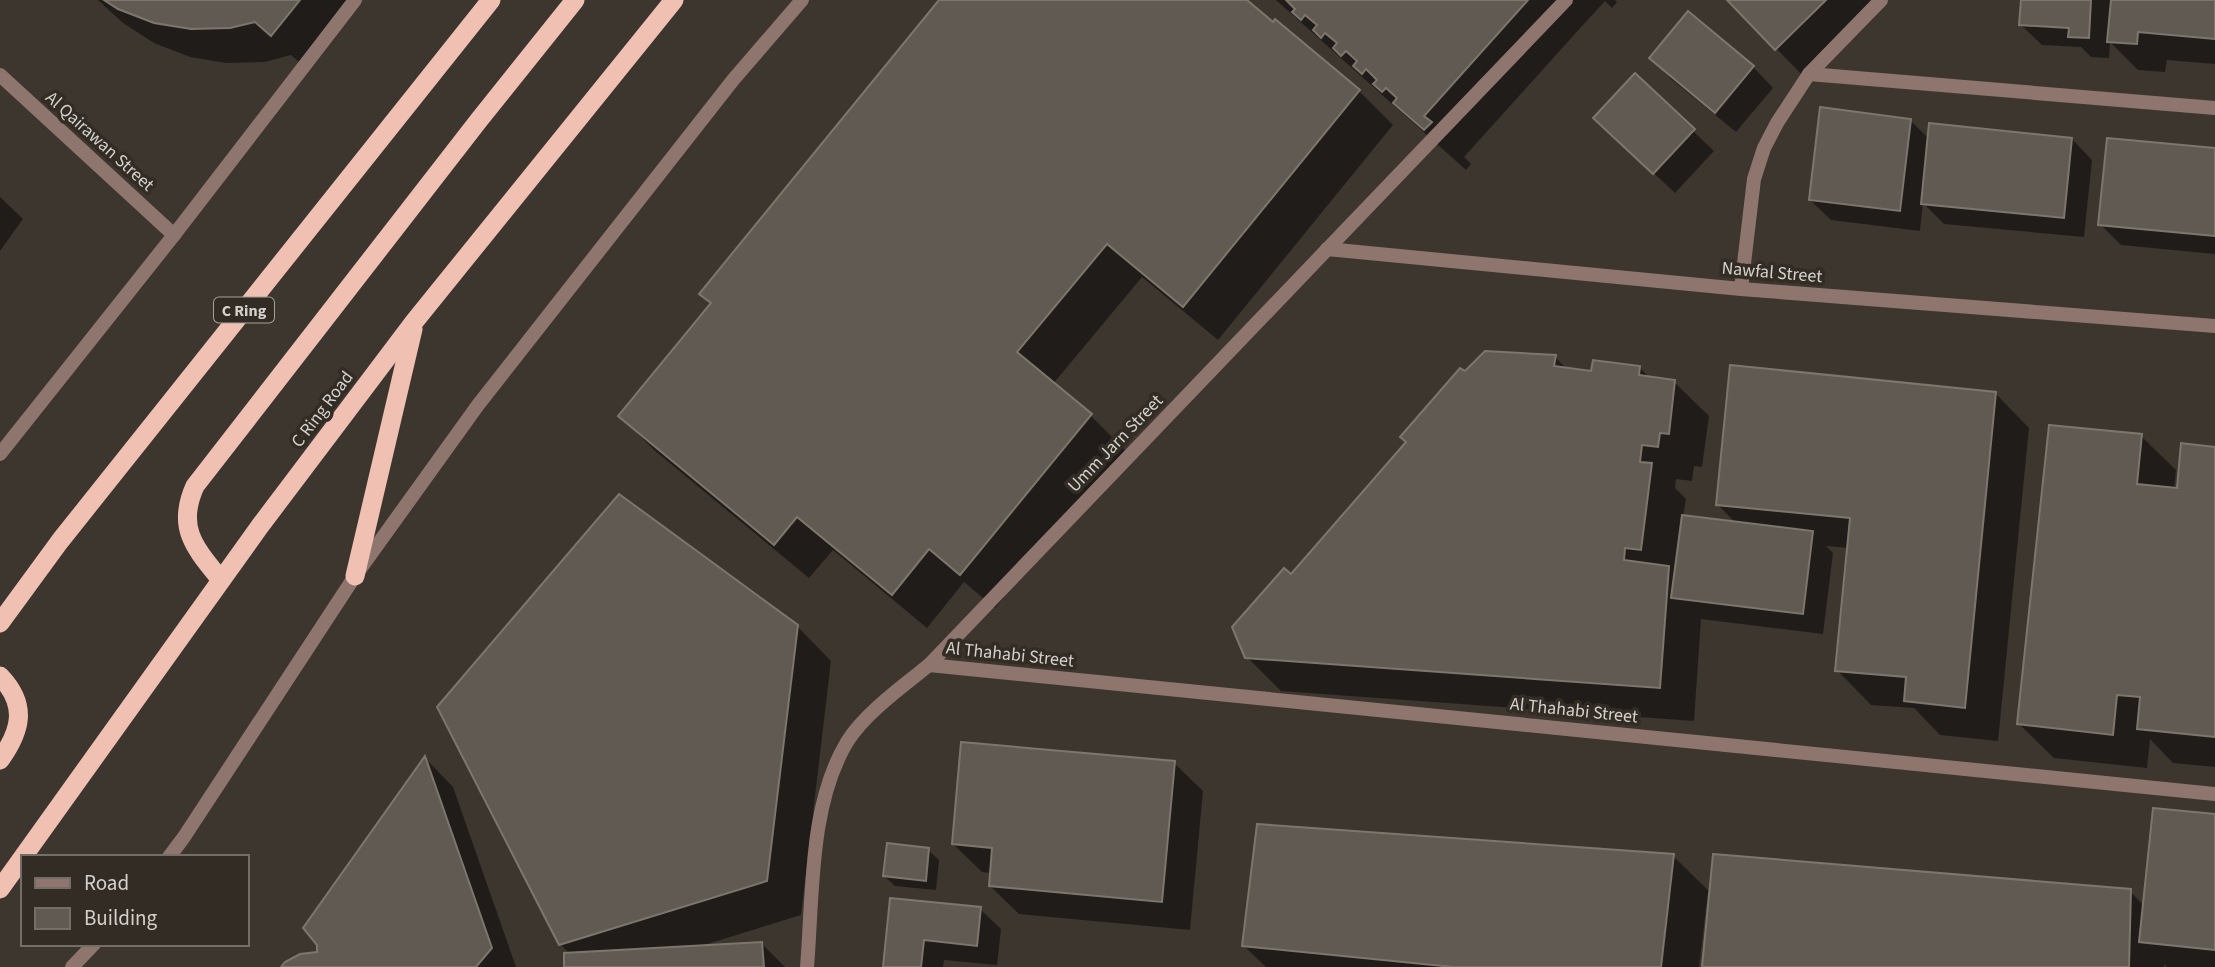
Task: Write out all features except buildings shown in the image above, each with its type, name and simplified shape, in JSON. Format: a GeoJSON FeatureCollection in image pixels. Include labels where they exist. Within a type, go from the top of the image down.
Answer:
{"type":"FeatureCollection","features":[{"type":"Feature","properties":{"kind":"highway","name":"C Ring"},"geometry":{"type":"LineString","coordinates":[[0,623],[60,541],[491,0]]}},
{"type":"Feature","properties":{"kind":"highway"},"geometry":{"type":"LineString","coordinates":[[221,580],[197,551],[188,533],[186,515],[195,486],[575,0]]}},
{"type":"Feature","properties":{"kind":"highway","name":"C Ring Road"},"geometry":{"type":"LineString","coordinates":[[24,855],[221,580],[415,322],[674,0]]}},
{"type":"Feature","properties":{"kind":"highway"},"geometry":{"type":"LineString","coordinates":[[355,576],[415,322]]}},
{"type":"Feature","properties":{"kind":"highway"},"geometry":{"type":"LineString","coordinates":[[0,676],[8,684],[19,713],[15,740],[0,760]]}},
{"type":"Feature","properties":{"kind":"highway","name":"C Ring Road"},"geometry":{"type":"LineString","coordinates":[[0,889],[21,860]]}},
{"type":"Feature","properties":{"kind":"street"},"geometry":{"type":"LineString","coordinates":[[0,454],[174,235],[355,0]]}},
{"type":"Feature","properties":{"kind":"street"},"geometry":{"type":"LineString","coordinates":[[170,855],[355,576],[498,379],[733,80],[803,0]]}},
{"type":"Feature","properties":{"kind":"street","name":"Umm Jarn Street"},"geometry":{"type":"LineString","coordinates":[[807,967],[817,832],[831,777],[848,740],[884,701],[929,665],[1566,0]]}},
{"type":"Feature","properties":{"kind":"street"},"geometry":{"type":"LineString","coordinates":[[1741,289],[1754,179],[1764,148],[1809,74],[1881,0]]}},
{"type":"Feature","properties":{"kind":"street"},"geometry":{"type":"LineString","coordinates":[[1809,74],[2215,108]]}},
{"type":"Feature","properties":{"kind":"street","name":"Al Qairawan Street"},"geometry":{"type":"LineString","coordinates":[[0,75],[174,235]]}},
{"type":"Feature","properties":{"kind":"street","name":"Nawfal Street"},"geometry":{"type":"LineString","coordinates":[[1327,249],[1741,289],[2215,326]]}},
{"type":"Feature","properties":{"kind":"street","name":"Al Thahabi Street"},"geometry":{"type":"LineString","coordinates":[[929,665],[2215,794]]}},
{"type":"Feature","properties":{"kind":"street"},"geometry":{"type":"LineString","coordinates":[[72,967],[92,946]]}}]}
